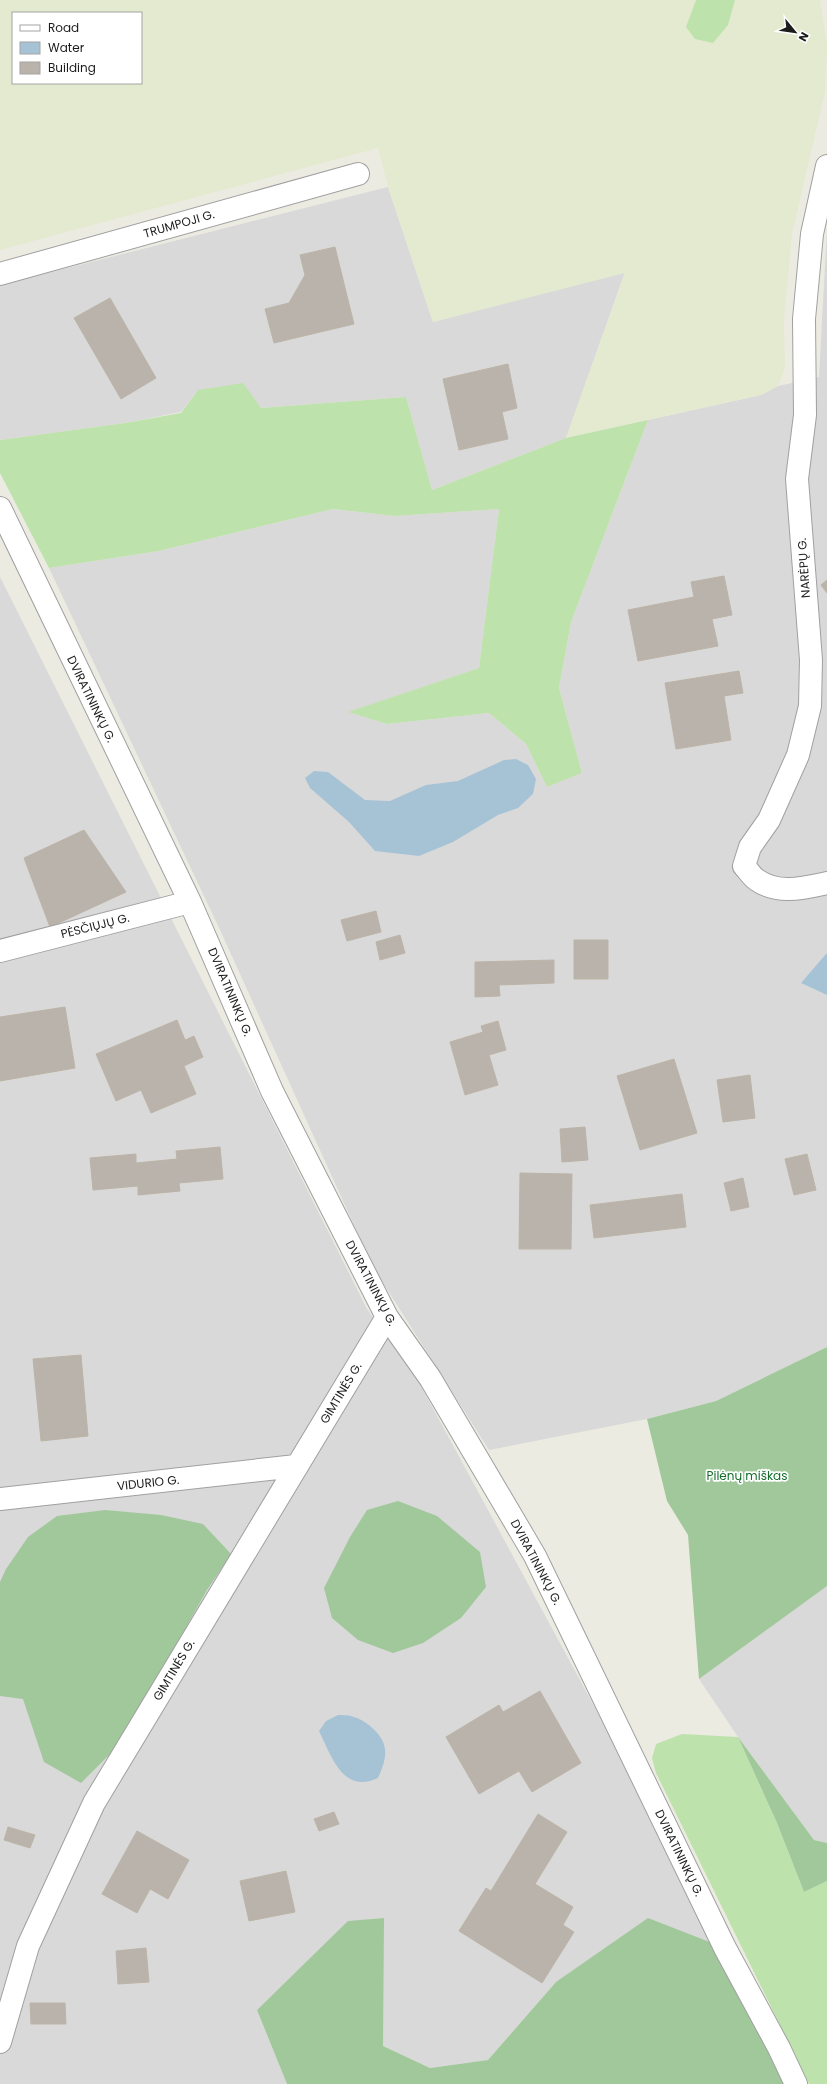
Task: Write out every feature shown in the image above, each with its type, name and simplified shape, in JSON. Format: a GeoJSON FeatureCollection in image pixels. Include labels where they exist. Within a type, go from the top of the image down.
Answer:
{"type":"FeatureCollection","features":[{"type":"Feature","properties":{"kind":"street","name":"NARĖPŲ G."},"geometry":{"type":"LineString","coordinates":[[827,166],[812,234],[804,319],[805,415],[797,479],[812,660],[810,706],[798,755],[769,820],[750,848],[744,866],[756,880],[774,888],[795,890],[827,883]]}},
{"type":"Feature","properties":{"kind":"street","name":"TRUMPOJI G."},"geometry":{"type":"LineString","coordinates":[[0,274],[358,174]]}},
{"type":"Feature","properties":{"kind":"street","name":"DVIRATININKŲ G."},"geometry":{"type":"LineString","coordinates":[[0,508],[190,902],[272,1091],[387,1317],[430,1378],[535,1556],[725,1948],[779,2048],[796,2084]]}},
{"type":"Feature","properties":{"kind":"street","name":"PĖSČIŲJŲ G."},"geometry":{"type":"LineString","coordinates":[[0,951],[190,902]]}},
{"type":"Feature","properties":{"kind":"street","name":"GIMTINĖS G."},"geometry":{"type":"LineString","coordinates":[[0,2042],[28,1946],[94,1803],[387,1317]]}},
{"type":"Feature","properties":{"kind":"street","name":"VIDURIO G."},"geometry":{"type":"LineString","coordinates":[[0,1499],[296,1466]]}},
{"type":"Feature","properties":{"kind":"shaded area"},"geometry":{"type":"Polygon","coordinates":[[[388,187],[433,322],[625,272],[566,438],[432,490],[406,397],[260,408],[198,390],[181,412],[125,423],[0,440],[0,285],[388,187]]]}},
{"type":"Feature","properties":{"kind":"shaded area"},"geometry":{"type":"Polygon","coordinates":[[[827,228],[827,1347],[716,1401],[647,1419],[489,1450],[373,1267],[220,930],[49,568],[159,551],[333,509],[394,516],[499,509],[479,668],[349,712],[387,724],[489,713],[526,744],[547,787],[582,773],[559,688],[571,622],[648,420],[761,395],[778,386],[819,377],[827,228]]]}},
{"type":"Feature","properties":{"kind":"shaded area"},"geometry":{"type":"Polygon","coordinates":[[[0,577],[367,1309],[416,1377],[725,1948],[556,1982],[488,2060],[430,2068],[383,2046],[383,1918],[348,1922],[257,2010],[287,2084],[0,2084],[0,577]]]}},
{"type":"Feature","properties":{"kind":"shaded area"},"geometry":{"type":"Polygon","coordinates":[[[827,1586],[827,1843],[814,1840],[738,1737],[699,1679],[827,1586]]]}},
{"type":"Feature","properties":{"kind":"green space"},"geometry":{"type":"Polygon","coordinates":[[[0,0],[696,0],[686,27],[728,25],[735,0],[820,0],[827,45],[825,92],[792,234],[784,321],[785,368],[778,386],[761,395],[566,438],[625,273],[433,322],[388,187],[378,148],[0,250],[0,0]]]}},
{"type":"Feature","properties":{"kind":"green space"},"geometry":{"type":"Polygon","coordinates":[[[696,0],[735,0],[728,25],[713,43],[695,39],[686,27],[696,0]]]}},
{"type":"Feature","properties":{"kind":"green space"},"geometry":{"type":"Polygon","coordinates":[[[243,383],[261,408],[406,397],[432,490],[566,438],[648,420],[571,622],[559,688],[582,773],[547,787],[526,744],[489,713],[387,724],[348,712],[479,668],[499,509],[394,516],[333,509],[159,551],[49,568],[0,473],[0,440],[125,423],[181,413],[198,390],[243,383]]]}},
{"type":"Feature","properties":{"kind":"green space","name":"Pilėnų miškas"},"geometry":{"type":"Polygon","coordinates":[[[827,1347],[827,1586],[699,1679],[688,1535],[667,1501],[647,1419],[716,1401],[827,1347]]]}},
{"type":"Feature","properties":{"kind":"green space"},"geometry":{"type":"Polygon","coordinates":[[[398,1501],[437,1516],[480,1552],[486,1587],[461,1618],[423,1643],[393,1653],[358,1640],[332,1618],[324,1588],[350,1537],[367,1510],[398,1501]]]}},
{"type":"Feature","properties":{"kind":"green space"},"geometry":{"type":"Polygon","coordinates":[[[105,1510],[161,1515],[203,1524],[231,1554],[207,1590],[122,1742],[81,1783],[44,1762],[23,1699],[0,1696],[0,1582],[6,1569],[28,1537],[57,1516],[105,1510]]]}},
{"type":"Feature","properties":{"kind":"green space"},"geometry":{"type":"Polygon","coordinates":[[[682,1734],[738,1737],[777,1823],[804,1892],[827,1881],[827,2084],[809,2084],[656,1773],[652,1758],[656,1744],[682,1734]]]}},
{"type":"Feature","properties":{"kind":"green space"},"geometry":{"type":"Polygon","coordinates":[[[738,1737],[814,1840],[827,1843],[827,1881],[804,1892],[777,1823],[738,1737]]]}},
{"type":"Feature","properties":{"kind":"green space"},"geometry":{"type":"Polygon","coordinates":[[[384,1918],[383,2046],[430,2068],[488,2060],[556,1982],[648,1918],[725,1948],[796,2084],[287,2084],[257,2010],[348,1921],[384,1918]]]}},
{"type":"Feature","properties":{"kind":"water"},"geometry":{"type":"Polygon","coordinates":[[[516,759],[528,765],[536,779],[533,794],[518,808],[498,815],[453,842],[419,856],[375,851],[349,822],[310,788],[305,778],[314,771],[328,772],[365,800],[390,801],[426,785],[458,781],[504,760],[516,759]]]}},
{"type":"Feature","properties":{"kind":"water"},"geometry":{"type":"Polygon","coordinates":[[[827,954],[827,995],[801,983],[827,954]]]}},
{"type":"Feature","properties":{"kind":"water"},"geometry":{"type":"Polygon","coordinates":[[[338,1715],[350,1716],[364,1721],[374,1729],[382,1739],[385,1757],[378,1778],[366,1782],[356,1781],[347,1777],[334,1761],[319,1731],[326,1721],[338,1715]]]}},
{"type":"Feature","properties":{"kind":"building"},"geometry":{"type":"Polygon","coordinates":[[[335,247],[354,324],[274,343],[265,309],[289,303],[305,275],[300,255],[335,247]]]}},
{"type":"Feature","properties":{"kind":"building"},"geometry":{"type":"Polygon","coordinates":[[[110,298],[156,378],[121,399],[74,318],[110,298]]]}},
{"type":"Feature","properties":{"kind":"building"},"geometry":{"type":"Polygon","coordinates":[[[508,364],[517,408],[502,412],[508,439],[459,450],[443,379],[508,364]]]}},
{"type":"Feature","properties":{"kind":"building"},"geometry":{"type":"Polygon","coordinates":[[[724,576],[732,615],[712,619],[718,646],[638,661],[628,610],[694,597],[691,582],[724,576]]]}},
{"type":"Feature","properties":{"kind":"building"},"geometry":{"type":"Polygon","coordinates":[[[827,580],[827,593],[821,585],[827,580]]]}},
{"type":"Feature","properties":{"kind":"building"},"geometry":{"type":"Polygon","coordinates":[[[739,671],[743,693],[724,696],[731,740],[676,749],[665,683],[739,671]]]}},
{"type":"Feature","properties":{"kind":"building"},"geometry":{"type":"Polygon","coordinates":[[[84,830],[126,892],[50,927],[24,858],[84,830]]]}},
{"type":"Feature","properties":{"kind":"building"},"geometry":{"type":"Polygon","coordinates":[[[376,911],[381,932],[347,941],[341,920],[376,911]]]}},
{"type":"Feature","properties":{"kind":"building"},"geometry":{"type":"Polygon","coordinates":[[[400,935],[405,953],[380,960],[376,942],[400,935]]]}},
{"type":"Feature","properties":{"kind":"building"},"geometry":{"type":"Polygon","coordinates":[[[574,940],[608,940],[608,979],[574,979],[574,940]]]}},
{"type":"Feature","properties":{"kind":"building"},"geometry":{"type":"Polygon","coordinates":[[[554,960],[554,983],[499,985],[500,996],[475,997],[475,962],[554,960]]]}},
{"type":"Feature","properties":{"kind":"building"},"geometry":{"type":"Polygon","coordinates":[[[65,1007],[75,1068],[0,1081],[0,1017],[65,1007]]]}},
{"type":"Feature","properties":{"kind":"building"},"geometry":{"type":"Polygon","coordinates":[[[177,1020],[185,1040],[194,1036],[203,1057],[184,1066],[196,1094],[151,1113],[141,1090],[116,1101],[96,1054],[177,1020]]]}},
{"type":"Feature","properties":{"kind":"building"},"geometry":{"type":"Polygon","coordinates":[[[498,1021],[506,1050],[489,1055],[498,1085],[465,1095],[450,1042],[483,1032],[481,1026],[498,1021]]]}},
{"type":"Feature","properties":{"kind":"building"},"geometry":{"type":"Polygon","coordinates":[[[674,1059],[697,1133],[640,1150],[617,1076],[674,1059]]]}},
{"type":"Feature","properties":{"kind":"building"},"geometry":{"type":"Polygon","coordinates":[[[750,1075],[755,1118],[723,1122],[717,1080],[750,1075]]]}},
{"type":"Feature","properties":{"kind":"building"},"geometry":{"type":"Polygon","coordinates":[[[585,1127],[588,1160],[562,1162],[560,1129],[585,1127]]]}},
{"type":"Feature","properties":{"kind":"building"},"geometry":{"type":"Polygon","coordinates":[[[220,1147],[223,1179],[179,1183],[180,1191],[138,1195],[138,1186],[93,1190],[90,1158],[136,1154],[136,1163],[177,1159],[176,1151],[220,1147]]]}},
{"type":"Feature","properties":{"kind":"building"},"geometry":{"type":"Polygon","coordinates":[[[807,1154],[816,1190],[794,1195],[785,1159],[807,1154]]]}},
{"type":"Feature","properties":{"kind":"building"},"geometry":{"type":"Polygon","coordinates":[[[520,1173],[572,1174],[571,1249],[519,1249],[520,1173]]]}},
{"type":"Feature","properties":{"kind":"building"},"geometry":{"type":"Polygon","coordinates":[[[743,1178],[749,1207],[731,1211],[724,1183],[743,1178]]]}},
{"type":"Feature","properties":{"kind":"building"},"geometry":{"type":"Polygon","coordinates":[[[682,1194],[686,1227],[594,1238],[590,1205],[682,1194]]]}},
{"type":"Feature","properties":{"kind":"building"},"geometry":{"type":"Polygon","coordinates":[[[81,1355],[88,1436],[41,1441],[33,1359],[81,1355]]]}},
{"type":"Feature","properties":{"kind":"building"},"geometry":{"type":"Polygon","coordinates":[[[540,1691],[581,1763],[532,1792],[519,1771],[479,1794],[446,1737],[499,1705],[503,1712],[540,1691]]]}},
{"type":"Feature","properties":{"kind":"building"},"geometry":{"type":"Polygon","coordinates":[[[334,1812],[339,1824],[319,1831],[314,1819],[334,1812]]]}},
{"type":"Feature","properties":{"kind":"building"},"geometry":{"type":"Polygon","coordinates":[[[538,1814],[567,1832],[535,1884],[573,1907],[563,1925],[574,1932],[542,1983],[459,1931],[486,1888],[491,1891],[538,1814]]]}},
{"type":"Feature","properties":{"kind":"building"},"geometry":{"type":"Polygon","coordinates":[[[8,1827],[35,1835],[30,1848],[4,1840],[8,1827]]]}},
{"type":"Feature","properties":{"kind":"building"},"geometry":{"type":"Polygon","coordinates":[[[137,1831],[189,1860],[168,1899],[150,1889],[137,1913],[102,1894],[137,1831]]]}},
{"type":"Feature","properties":{"kind":"building"},"geometry":{"type":"Polygon","coordinates":[[[286,1871],[295,1912],[249,1921],[240,1881],[286,1871]]]}},
{"type":"Feature","properties":{"kind":"building"},"geometry":{"type":"Polygon","coordinates":[[[146,1948],[149,1982],[118,1984],[116,1951],[146,1948]]]}},
{"type":"Feature","properties":{"kind":"building"},"geometry":{"type":"Polygon","coordinates":[[[30,2003],[65,2003],[66,2024],[31,2024],[30,2003]]]}}]}
